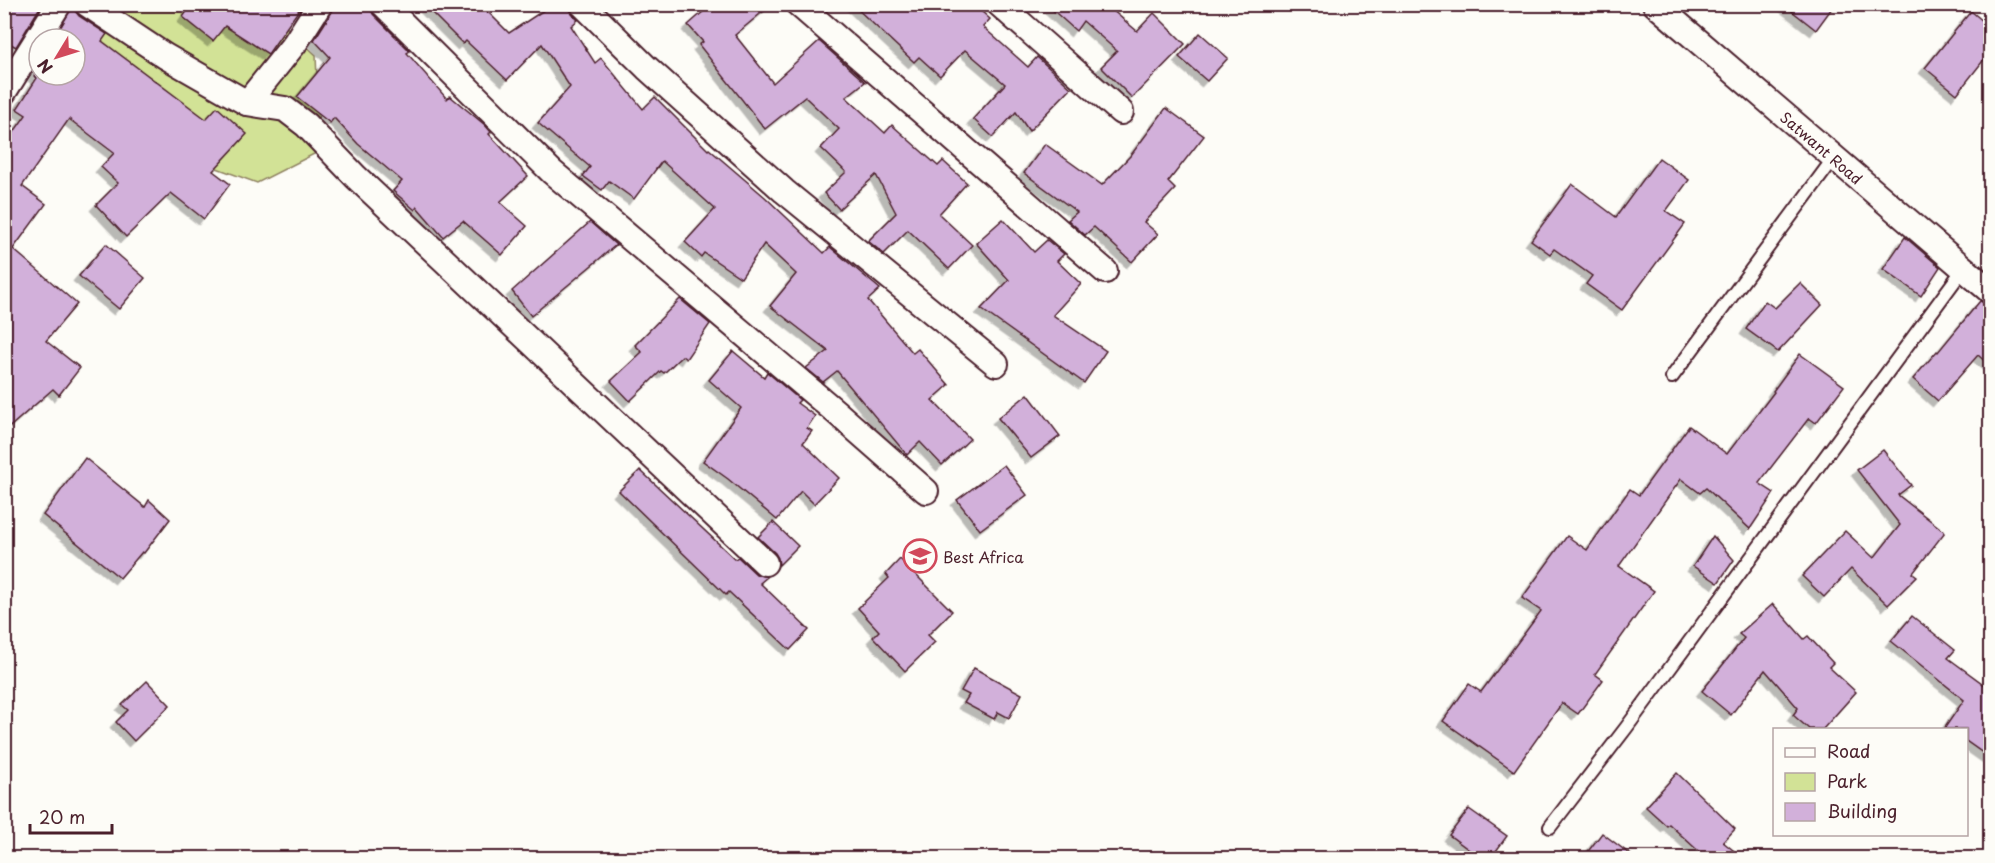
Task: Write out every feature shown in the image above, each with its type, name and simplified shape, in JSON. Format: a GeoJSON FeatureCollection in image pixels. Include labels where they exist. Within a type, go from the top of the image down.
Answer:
{"type":"FeatureCollection","features":[{"type":"Feature","properties":{"kind":"street"},"geometry":{"type":"LineString","coordinates":[[4,92],[59,4]]}},
{"type":"Feature","properties":{"kind":"street"},"geometry":{"type":"LineString","coordinates":[[87,4],[165,56],[247,103],[285,109],[306,125],[356,177],[765,563]]}},
{"type":"Feature","properties":{"kind":"street"},"geometry":{"type":"LineString","coordinates":[[247,103],[295,43],[320,4]]}},
{"type":"Feature","properties":{"kind":"street"},"geometry":{"type":"LineString","coordinates":[[383,4],[552,172],[926,491]]}},
{"type":"Feature","properties":{"kind":"street"},"geometry":{"type":"LineString","coordinates":[[582,4],[647,68],[784,191],[996,364]]}},
{"type":"Feature","properties":{"kind":"street"},"geometry":{"type":"LineString","coordinates":[[798,4],[1105,271]]}},
{"type":"Feature","properties":{"kind":"street"},"geometry":{"type":"LineString","coordinates":[[999,4],[1121,112]]}},
{"type":"Feature","properties":{"kind":"street","name":"Satwant Road"},"geometry":{"type":"LineString","coordinates":[[1655,4],[1990,291]]}},
{"type":"Feature","properties":{"kind":"lane"},"geometry":{"type":"LineString","coordinates":[[1672,377],[1834,158]]}},
{"type":"Feature","properties":{"kind":"lane"},"geometry":{"type":"LineString","coordinates":[[1550,827],[1626,728],[1964,268]]}},
{"type":"Feature","properties":{"kind":"green space"},"geometry":{"type":"Polygon","coordinates":[[[60,5],[263,5],[316,55],[320,151],[257,183],[163,148],[87,54],[87,27],[58,27],[60,5]]]}},
{"type":"Feature","properties":{"kind":"building"},"geometry":{"type":"Polygon","coordinates":[[[4,4],[42,4],[16,47],[4,40],[4,4]]]}},
{"type":"Feature","properties":{"kind":"building"},"geometry":{"type":"Polygon","coordinates":[[[192,4],[303,4],[268,54],[225,26],[213,41],[183,17],[192,4]]]}},
{"type":"Feature","properties":{"kind":"building"},"geometry":{"type":"Polygon","coordinates":[[[334,4],[369,4],[373,14],[410,51],[407,53],[447,99],[450,96],[485,125],[491,132],[489,134],[528,176],[500,202],[527,226],[502,255],[463,221],[443,237],[417,207],[415,210],[393,191],[402,181],[358,144],[334,118],[330,123],[297,97],[330,57],[314,40],[332,12],[334,4]]]}},
{"type":"Feature","properties":{"kind":"building"},"geometry":{"type":"Polygon","coordinates":[[[423,4],[480,4],[509,33],[553,4],[568,4],[572,14],[578,20],[571,26],[595,63],[601,58],[643,109],[655,97],[708,150],[765,197],[824,253],[830,247],[880,289],[868,300],[913,353],[918,349],[949,385],[932,400],[970,439],[942,465],[920,442],[907,455],[837,371],[823,382],[806,368],[828,351],[770,306],[796,274],[764,244],[741,278],[704,253],[701,257],[685,242],[715,209],[662,161],[634,199],[609,181],[602,190],[583,176],[590,167],[538,123],[570,87],[542,44],[507,80],[466,41],[463,44],[423,4]]]}},
{"type":"Feature","properties":{"kind":"building"},"geometry":{"type":"Polygon","coordinates":[[[712,4],[772,4],[735,35],[773,83],[819,41],[865,82],[846,97],[885,133],[892,125],[938,166],[943,161],[967,183],[939,214],[972,245],[949,269],[908,230],[884,254],[868,241],[896,213],[876,175],[839,209],[824,193],[846,172],[821,148],[839,129],[805,97],[765,129],[699,45],[703,42],[688,25],[712,4]]]}},
{"type":"Feature","properties":{"kind":"building"},"geometry":{"type":"Polygon","coordinates":[[[852,4],[973,4],[990,19],[983,27],[1028,67],[1037,57],[1071,88],[1029,131],[1016,112],[993,137],[973,119],[1005,84],[965,50],[940,76],[919,57],[914,62],[852,4]]]}},
{"type":"Feature","properties":{"kind":"building"},"geometry":{"type":"Polygon","coordinates":[[[1046,4],[1105,4],[1137,31],[1154,13],[1185,44],[1132,98],[1101,67],[1117,51],[1083,21],[1076,31],[1046,4]]]}},
{"type":"Feature","properties":{"kind":"building"},"geometry":{"type":"Polygon","coordinates":[[[1783,4],[1835,4],[1816,30],[1783,4]]]}},
{"type":"Feature","properties":{"kind":"building"},"geometry":{"type":"Polygon","coordinates":[[[73,5],[79,16],[107,34],[102,41],[206,119],[217,107],[247,134],[213,171],[230,184],[204,219],[171,193],[126,237],[96,205],[118,183],[101,167],[114,153],[69,119],[22,186],[46,204],[13,249],[77,304],[46,341],[80,368],[59,395],[53,389],[4,432],[4,146],[26,115],[17,109],[31,87],[87,87],[87,27],[61,27],[73,5]]]}},
{"type":"Feature","properties":{"kind":"building"},"geometry":{"type":"Polygon","coordinates":[[[1971,11],[1990,27],[1990,52],[1957,94],[1925,68],[1971,11]]]}},
{"type":"Feature","properties":{"kind":"building"},"geometry":{"type":"Polygon","coordinates":[[[1200,33],[1228,58],[1207,81],[1179,57],[1200,33]]]}},
{"type":"Feature","properties":{"kind":"building"},"geometry":{"type":"Polygon","coordinates":[[[1166,108],[1204,136],[1168,182],[1175,189],[1144,222],[1158,234],[1132,262],[1094,227],[1085,235],[1068,220],[1077,212],[1024,173],[1045,144],[1102,185],[1131,155],[1166,108]]]}},
{"type":"Feature","properties":{"kind":"building"},"geometry":{"type":"Polygon","coordinates":[[[1659,158],[1689,180],[1666,211],[1685,224],[1622,310],[1586,284],[1592,276],[1554,249],[1550,254],[1531,240],[1572,184],[1616,217],[1659,158]]]}},
{"type":"Feature","properties":{"kind":"building"},"geometry":{"type":"Polygon","coordinates":[[[1003,219],[1034,252],[1047,240],[1064,254],[1057,261],[1081,284],[1053,315],[1106,351],[1084,383],[981,309],[1009,280],[976,243],[1003,219]]]}},
{"type":"Feature","properties":{"kind":"building"},"geometry":{"type":"Polygon","coordinates":[[[590,222],[616,245],[531,316],[512,291],[590,222]]]}},
{"type":"Feature","properties":{"kind":"building"},"geometry":{"type":"Polygon","coordinates":[[[1905,237],[1940,267],[1921,296],[1883,269],[1905,237]]]}},
{"type":"Feature","properties":{"kind":"building"},"geometry":{"type":"Polygon","coordinates":[[[106,244],[145,278],[119,309],[79,276],[106,244]]]}},
{"type":"Feature","properties":{"kind":"building"},"geometry":{"type":"Polygon","coordinates":[[[1800,283],[1822,305],[1778,352],[1746,329],[1765,301],[1775,308],[1800,283]]]}},
{"type":"Feature","properties":{"kind":"building"},"geometry":{"type":"Polygon","coordinates":[[[680,299],[710,324],[686,359],[682,356],[664,373],[661,371],[630,401],[611,381],[642,352],[635,345],[680,299]]]}},
{"type":"Feature","properties":{"kind":"building"},"geometry":{"type":"Polygon","coordinates":[[[1980,301],[1990,305],[1990,366],[1978,355],[1938,401],[1913,379],[1980,301]]]}},
{"type":"Feature","properties":{"kind":"building"},"geometry":{"type":"Polygon","coordinates":[[[733,351],[764,377],[767,372],[800,400],[797,403],[815,416],[807,428],[812,431],[803,443],[839,478],[814,504],[801,491],[777,520],[703,461],[741,408],[709,380],[733,351]]]}},
{"type":"Feature","properties":{"kind":"building"},"geometry":{"type":"Polygon","coordinates":[[[1800,354],[1844,386],[1816,423],[1809,418],[1759,483],[1774,493],[1750,529],[1706,488],[1700,493],[1681,479],[1619,566],[1654,591],[1595,674],[1603,680],[1578,714],[1562,703],[1514,771],[1443,721],[1469,684],[1481,692],[1541,611],[1522,598],[1567,536],[1587,550],[1630,489],[1639,495],[1689,426],[1727,454],[1800,354]]]}},
{"type":"Feature","properties":{"kind":"building"},"geometry":{"type":"Polygon","coordinates":[[[1028,394],[1060,436],[1031,458],[998,418],[1028,394]]]}},
{"type":"Feature","properties":{"kind":"building"},"geometry":{"type":"Polygon","coordinates":[[[1883,450],[1911,485],[1898,495],[1945,532],[1913,573],[1917,576],[1888,605],[1851,569],[1824,597],[1802,576],[1845,531],[1874,558],[1900,525],[1857,470],[1883,450]]]}},
{"type":"Feature","properties":{"kind":"building"},"geometry":{"type":"Polygon","coordinates":[[[85,458],[145,507],[149,500],[170,519],[144,553],[142,552],[120,578],[43,515],[85,458]]]}},
{"type":"Feature","properties":{"kind":"building"},"geometry":{"type":"Polygon","coordinates":[[[1004,465],[1027,495],[980,530],[957,500],[1004,465]]]}},
{"type":"Feature","properties":{"kind":"building"},"geometry":{"type":"Polygon","coordinates":[[[640,470],[735,559],[738,557],[756,574],[767,577],[760,583],[809,630],[790,650],[729,592],[726,595],[619,491],[640,470]]]}},
{"type":"Feature","properties":{"kind":"building"},"geometry":{"type":"Polygon","coordinates":[[[773,522],[798,546],[779,565],[775,553],[758,537],[773,522]]]}},
{"type":"Feature","properties":{"kind":"building"},"geometry":{"type":"Polygon","coordinates":[[[1713,536],[1734,560],[1718,583],[1693,566],[1713,536]]]}},
{"type":"Feature","properties":{"kind":"building"},"geometry":{"type":"Polygon","coordinates":[[[900,559],[952,611],[928,635],[935,642],[905,671],[873,637],[879,631],[858,608],[889,578],[886,574],[900,559]]]}},
{"type":"Feature","properties":{"kind":"building"},"geometry":{"type":"Polygon","coordinates":[[[1773,604],[1804,639],[1808,636],[1833,663],[1829,667],[1856,692],[1824,728],[1808,728],[1793,715],[1798,708],[1765,670],[1731,715],[1702,691],[1744,638],[1739,634],[1773,604]]]}},
{"type":"Feature","properties":{"kind":"building"},"geometry":{"type":"Polygon","coordinates":[[[1912,616],[1955,650],[1948,658],[1990,689],[1990,758],[1968,742],[1968,728],[1945,728],[1964,700],[1891,641],[1912,616]]]}},
{"type":"Feature","properties":{"kind":"building"},"geometry":{"type":"Polygon","coordinates":[[[974,668],[1022,694],[1009,718],[998,712],[994,719],[964,703],[969,695],[961,691],[974,668]]]}},
{"type":"Feature","properties":{"kind":"building"},"geometry":{"type":"Polygon","coordinates":[[[147,681],[170,705],[134,741],[116,722],[128,710],[122,705],[147,681]]]}},
{"type":"Feature","properties":{"kind":"building"},"geometry":{"type":"Polygon","coordinates":[[[1677,773],[1735,829],[1723,842],[1743,858],[1706,858],[1669,824],[1667,826],[1646,807],[1677,773]]]}},
{"type":"Feature","properties":{"kind":"building"},"geometry":{"type":"Polygon","coordinates":[[[1469,809],[1507,836],[1491,858],[1480,858],[1449,835],[1469,809]]]}},
{"type":"Feature","properties":{"kind":"building"},"geometry":{"type":"Polygon","coordinates":[[[1602,833],[1635,858],[1583,858],[1602,833]]]}},
{"type":"Feature","properties":{"kind":"place","name":"Best Africa"},"geometry":{"type":"Point","coordinates":[920,556]}}]}
